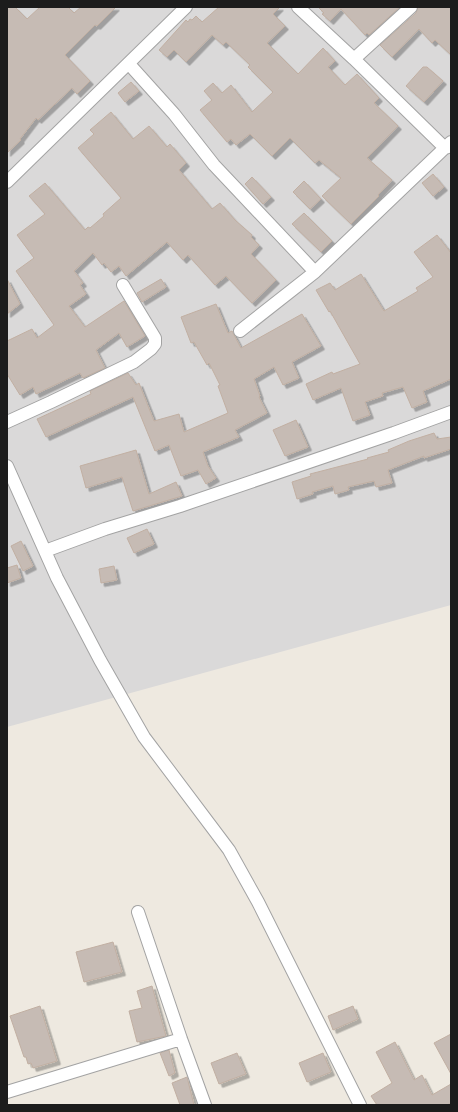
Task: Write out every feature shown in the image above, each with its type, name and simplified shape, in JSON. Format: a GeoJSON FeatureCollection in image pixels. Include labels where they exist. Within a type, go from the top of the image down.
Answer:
{"type":"FeatureCollection","features":[{"type":"Feature","properties":{"kind":"street"},"geometry":{"type":"LineString","coordinates":[[7,182],[186,7]]}},
{"type":"Feature","properties":{"kind":"street"},"geometry":{"type":"LineString","coordinates":[[240,331],[316,272],[449,145],[298,7]]}},
{"type":"Feature","properties":{"kind":"street"},"geometry":{"type":"LineString","coordinates":[[354,59],[411,7]]}},
{"type":"Feature","properties":{"kind":"street"},"geometry":{"type":"LineString","coordinates":[[129,64],[174,114],[214,165],[316,272]]}},
{"type":"Feature","properties":{"kind":"street"},"geometry":{"type":"LineString","coordinates":[[7,422],[134,362],[151,349],[155,344],[155,338],[123,284]]}},
{"type":"Feature","properties":{"kind":"street"},"geometry":{"type":"LineString","coordinates":[[46,551],[105,529],[180,506],[451,412]]}},
{"type":"Feature","properties":{"kind":"street"},"geometry":{"type":"LineString","coordinates":[[7,466],[57,578],[100,660],[144,737],[229,850],[258,902],[360,1105]]}},
{"type":"Feature","properties":{"kind":"street"},"geometry":{"type":"LineString","coordinates":[[138,912],[205,1105]]}},
{"type":"Feature","properties":{"kind":"street"},"geometry":{"type":"LineString","coordinates":[[7,1092],[181,1039]]}},
{"type":"Feature","properties":{"kind":"shaded area"},"geometry":{"type":"Polygon","coordinates":[[[7,7],[451,7],[451,605],[7,727],[7,7]]]}},
{"type":"Feature","properties":{"kind":"building"},"geometry":{"type":"Polygon","coordinates":[[[7,7],[15,7],[27,19],[40,7],[68,7],[74,13],[81,7],[116,7],[97,26],[95,25],[65,55],[90,81],[77,94],[72,88],[38,120],[36,118],[20,139],[21,140],[7,153],[7,7]]]}},
{"type":"Feature","properties":{"kind":"building"},"geometry":{"type":"Polygon","coordinates":[[[219,7],[280,7],[273,14],[285,26],[267,43],[298,74],[323,48],[335,61],[328,67],[345,85],[357,74],[379,98],[374,103],[398,126],[367,158],[392,180],[378,195],[379,196],[351,224],[322,196],[341,178],[319,160],[315,163],[290,138],[272,156],[250,134],[236,145],[231,139],[227,142],[200,110],[212,100],[204,91],[213,83],[222,93],[231,85],[252,112],[273,92],[248,67],[250,65],[226,42],[223,45],[212,35],[186,62],[174,50],[167,57],[159,50],[186,20],[188,22],[196,16],[202,22],[219,7]]]}},
{"type":"Feature","properties":{"kind":"building"},"geometry":{"type":"Polygon","coordinates":[[[318,7],[400,7],[369,35],[367,33],[365,35],[341,9],[330,21],[322,14],[324,13],[318,7]]]}},
{"type":"Feature","properties":{"kind":"building"},"geometry":{"type":"Polygon","coordinates":[[[418,7],[451,7],[451,55],[435,40],[432,43],[419,29],[392,57],[380,45],[416,13],[418,7]]]}},
{"type":"Feature","properties":{"kind":"building"},"geometry":{"type":"Polygon","coordinates":[[[423,67],[427,67],[443,81],[424,102],[406,86],[423,67]]]}},
{"type":"Feature","properties":{"kind":"building"},"geometry":{"type":"Polygon","coordinates":[[[131,82],[139,91],[125,102],[118,93],[131,82]]]}},
{"type":"Feature","properties":{"kind":"building"},"geometry":{"type":"Polygon","coordinates":[[[111,112],[133,139],[149,126],[167,147],[170,144],[186,163],[179,170],[212,209],[220,203],[235,220],[252,235],[251,237],[259,245],[251,254],[276,280],[252,303],[226,276],[215,285],[188,255],[183,260],[167,242],[126,276],[119,266],[111,272],[104,263],[102,265],[93,253],[74,271],[83,283],[80,285],[86,294],[69,306],[85,327],[124,301],[145,336],[127,347],[119,333],[96,350],[105,368],[83,378],[80,373],[36,394],[33,387],[20,395],[7,374],[7,341],[32,329],[37,338],[54,325],[16,271],[34,258],[17,235],[45,214],[29,196],[45,183],[85,230],[88,227],[90,228],[104,216],[103,214],[121,198],[78,148],[94,134],[90,130],[111,112]]]}},
{"type":"Feature","properties":{"kind":"building"},"geometry":{"type":"Polygon","coordinates":[[[433,174],[444,187],[433,196],[422,183],[433,174]]]}},
{"type":"Feature","properties":{"kind":"building"},"geometry":{"type":"Polygon","coordinates":[[[252,177],[271,197],[263,204],[245,184],[252,177]]]}},
{"type":"Feature","properties":{"kind":"building"},"geometry":{"type":"Polygon","coordinates":[[[304,181],[321,199],[310,209],[293,192],[304,181]]]}},
{"type":"Feature","properties":{"kind":"building"},"geometry":{"type":"Polygon","coordinates":[[[304,213],[332,241],[321,252],[292,224],[304,213]]]}},
{"type":"Feature","properties":{"kind":"building"},"geometry":{"type":"Polygon","coordinates":[[[437,235],[451,253],[451,379],[423,391],[427,402],[412,408],[403,387],[382,393],[383,396],[365,402],[370,415],[353,421],[341,388],[313,400],[306,384],[332,372],[333,374],[360,364],[330,311],[329,312],[316,290],[330,283],[335,290],[361,274],[384,311],[418,291],[416,288],[433,277],[414,252],[437,235]]]}},
{"type":"Feature","properties":{"kind":"building"},"geometry":{"type":"Polygon","coordinates":[[[7,279],[20,304],[7,314],[7,279]]]}},
{"type":"Feature","properties":{"kind":"building"},"geometry":{"type":"Polygon","coordinates":[[[161,279],[166,287],[142,302],[137,293],[161,279]]]}},
{"type":"Feature","properties":{"kind":"building"},"geometry":{"type":"Polygon","coordinates":[[[216,304],[228,333],[232,331],[241,348],[302,314],[321,346],[292,362],[299,378],[283,385],[274,367],[254,379],[260,396],[259,397],[267,413],[235,430],[239,437],[203,452],[208,466],[216,478],[206,484],[198,470],[181,476],[169,445],[155,451],[133,397],[46,437],[37,419],[91,394],[90,391],[128,373],[136,385],[139,383],[154,421],[179,414],[184,432],[228,413],[218,386],[220,385],[209,363],[207,365],[194,342],[191,343],[181,317],[216,304]]]}},
{"type":"Feature","properties":{"kind":"building"},"geometry":{"type":"Polygon","coordinates":[[[296,420],[308,447],[285,456],[273,430],[296,420]]]}},
{"type":"Feature","properties":{"kind":"building"},"geometry":{"type":"Polygon","coordinates":[[[434,433],[437,439],[451,437],[451,449],[424,458],[424,456],[388,470],[392,483],[376,487],[374,481],[348,487],[349,490],[335,494],[333,486],[312,492],[313,494],[297,499],[292,482],[311,476],[310,474],[389,452],[388,450],[409,441],[434,433]]]}},
{"type":"Feature","properties":{"kind":"building"},"geometry":{"type":"Polygon","coordinates":[[[136,450],[149,494],[176,482],[182,496],[133,511],[122,477],[86,488],[80,466],[136,450]]]}},
{"type":"Feature","properties":{"kind":"building"},"geometry":{"type":"Polygon","coordinates":[[[147,529],[154,544],[134,553],[127,538],[147,529]]]}},
{"type":"Feature","properties":{"kind":"building"},"geometry":{"type":"Polygon","coordinates":[[[21,541],[33,566],[23,571],[11,546],[21,541]]]}},
{"type":"Feature","properties":{"kind":"building"},"geometry":{"type":"Polygon","coordinates":[[[17,565],[21,578],[7,583],[7,568],[17,565]]]}},
{"type":"Feature","properties":{"kind":"building"},"geometry":{"type":"Polygon","coordinates":[[[114,566],[117,580],[101,583],[99,569],[114,566]]]}},
{"type":"Feature","properties":{"kind":"building"},"geometry":{"type":"Polygon","coordinates":[[[113,942],[122,972],[84,982],[76,952],[113,942]]]}},
{"type":"Feature","properties":{"kind":"building"},"geometry":{"type":"Polygon","coordinates":[[[152,986],[166,1036],[137,1042],[129,1011],[142,1008],[137,991],[152,986]]]}},
{"type":"Feature","properties":{"kind":"building"},"geometry":{"type":"Polygon","coordinates":[[[40,1006],[57,1061],[33,1068],[31,1063],[28,1064],[26,1057],[24,1057],[10,1016],[40,1006]]]}},
{"type":"Feature","properties":{"kind":"building"},"geometry":{"type":"Polygon","coordinates":[[[353,1006],[358,1019],[333,1030],[328,1016],[353,1006]]]}},
{"type":"Feature","properties":{"kind":"building"},"geometry":{"type":"Polygon","coordinates":[[[451,1034],[451,1074],[434,1043],[451,1034]]]}},
{"type":"Feature","properties":{"kind":"building"},"geometry":{"type":"Polygon","coordinates":[[[395,1042],[414,1080],[422,1075],[432,1095],[451,1084],[451,1103],[447,1105],[377,1105],[371,1096],[392,1083],[376,1052],[395,1042]]]}},
{"type":"Feature","properties":{"kind":"building"},"geometry":{"type":"Polygon","coordinates":[[[169,1050],[175,1073],[169,1076],[160,1053],[169,1050]]]}},
{"type":"Feature","properties":{"kind":"building"},"geometry":{"type":"Polygon","coordinates":[[[237,1053],[246,1074],[219,1084],[211,1063],[237,1053]]]}},
{"type":"Feature","properties":{"kind":"building"},"geometry":{"type":"Polygon","coordinates":[[[323,1053],[331,1072],[307,1082],[299,1063],[323,1053]]]}},
{"type":"Feature","properties":{"kind":"building"},"geometry":{"type":"Polygon","coordinates":[[[187,1077],[194,1105],[180,1105],[172,1083],[187,1077]]]}}]}
